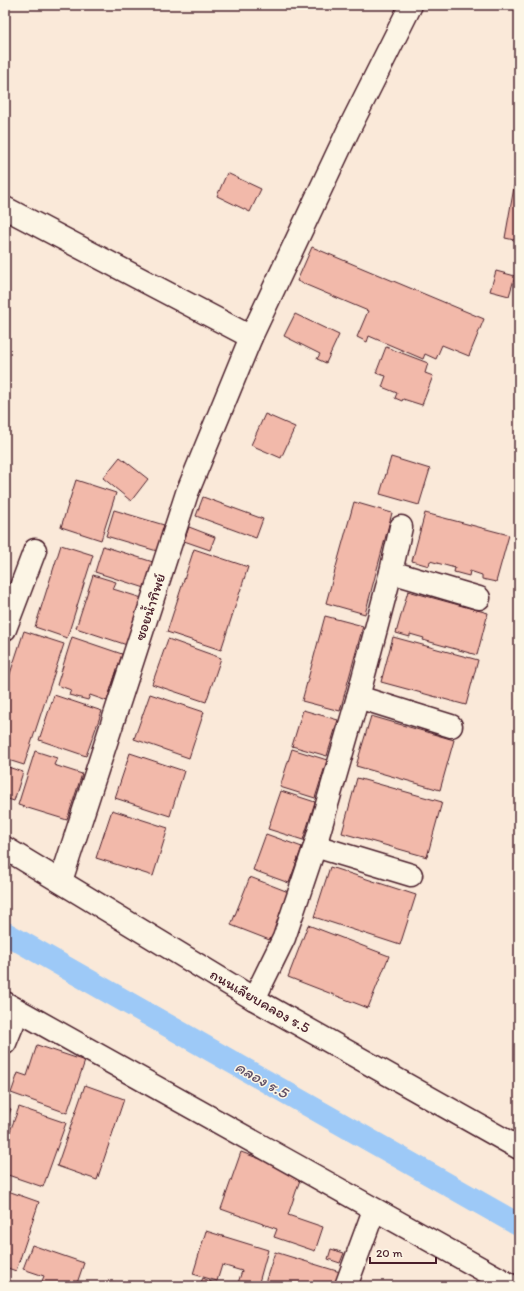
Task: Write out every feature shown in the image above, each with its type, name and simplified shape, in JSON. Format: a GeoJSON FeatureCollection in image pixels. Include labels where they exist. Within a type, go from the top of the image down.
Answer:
{"type":"FeatureCollection","features":[{"type":"Feature","properties":{"kind":"street","name":"ซอยน้ำทิพย์"},"geometry":{"type":"LineString","coordinates":[[61,881],[187,493],[250,337],[348,131],[411,5]]}},
{"type":"Feature","properties":{"kind":"street"},"geometry":{"type":"LineString","coordinates":[[5,208],[250,337]]}},
{"type":"Feature","properties":{"kind":"street"},"geometry":{"type":"LineString","coordinates":[[254,999],[284,938],[315,846],[358,697],[391,572],[401,527]]}},
{"type":"Feature","properties":{"kind":"street"},"geometry":{"type":"LineString","coordinates":[[5,629],[35,550]]}},
{"type":"Feature","properties":{"kind":"street"},"geometry":{"type":"LineString","coordinates":[[391,572],[479,598]]}},
{"type":"Feature","properties":{"kind":"street"},"geometry":{"type":"LineString","coordinates":[[358,697],[450,726]]}},
{"type":"Feature","properties":{"kind":"street"},"geometry":{"type":"LineString","coordinates":[[315,846],[411,875]]}},
{"type":"Feature","properties":{"kind":"street","name":"ถนนเลียบคลอง ร.5"},"geometry":{"type":"LineString","coordinates":[[5,848],[254,999],[519,1148]]}},
{"type":"Feature","properties":{"kind":"street"},"geometry":{"type":"LineString","coordinates":[[5,1043],[11,1007],[512,1286]]}},
{"type":"Feature","properties":{"kind":"street"},"geometry":{"type":"LineString","coordinates":[[346,1286],[374,1210]]}},
{"type":"Feature","properties":{"kind":"building"},"geometry":{"type":"Polygon","coordinates":[[[227,173],[261,189],[250,212],[217,196],[227,173]]]}},
{"type":"Feature","properties":{"kind":"building"},"geometry":{"type":"Polygon","coordinates":[[[516,176],[519,177],[519,241],[505,238],[516,176]]]}},
{"type":"Feature","properties":{"kind":"building"},"geometry":{"type":"Polygon","coordinates":[[[312,247],[484,319],[469,356],[442,345],[436,359],[425,354],[423,359],[369,336],[367,342],[357,337],[368,311],[297,281],[312,247]]]}},
{"type":"Feature","properties":{"kind":"building"},"geometry":{"type":"Polygon","coordinates":[[[496,271],[515,276],[509,296],[490,291],[496,271]]]}},
{"type":"Feature","properties":{"kind":"building"},"geometry":{"type":"Polygon","coordinates":[[[295,314],[339,335],[326,363],[317,359],[320,354],[284,336],[295,314]]]}},
{"type":"Feature","properties":{"kind":"building"},"geometry":{"type":"Polygon","coordinates":[[[386,347],[428,363],[425,373],[433,376],[422,405],[395,398],[397,393],[382,387],[386,376],[376,373],[386,347]]]}},
{"type":"Feature","properties":{"kind":"building"},"geometry":{"type":"Polygon","coordinates":[[[265,414],[295,427],[281,458],[251,445],[265,414]]]}},
{"type":"Feature","properties":{"kind":"building"},"geometry":{"type":"Polygon","coordinates":[[[120,457],[148,479],[131,501],[103,478],[120,457]]]}},
{"type":"Feature","properties":{"kind":"building"},"geometry":{"type":"Polygon","coordinates":[[[391,457],[430,469],[419,505],[380,494],[391,457]]]}},
{"type":"Feature","properties":{"kind":"building"},"geometry":{"type":"Polygon","coordinates":[[[76,480],[116,493],[101,540],[61,527],[76,480]]]}},
{"type":"Feature","properties":{"kind":"building"},"geometry":{"type":"Polygon","coordinates":[[[203,497],[263,519],[256,538],[196,516],[203,497]]]}},
{"type":"Feature","properties":{"kind":"building"},"geometry":{"type":"Polygon","coordinates":[[[354,502],[392,513],[365,614],[326,603],[354,502]]]}},
{"type":"Feature","properties":{"kind":"building"},"geometry":{"type":"Polygon","coordinates":[[[114,510],[164,525],[157,551],[106,536],[114,510]]]}},
{"type":"Feature","properties":{"kind":"building"},"geometry":{"type":"Polygon","coordinates":[[[425,513],[509,535],[496,582],[482,579],[482,575],[470,571],[469,576],[454,572],[455,568],[430,561],[429,566],[412,561],[425,513]]]}},
{"type":"Feature","properties":{"kind":"building"},"geometry":{"type":"Polygon","coordinates":[[[189,527],[215,537],[210,550],[184,541],[189,527]]]}},
{"type":"Feature","properties":{"kind":"building"},"geometry":{"type":"Polygon","coordinates":[[[61,545],[93,555],[67,638],[35,627],[61,545]]]}},
{"type":"Feature","properties":{"kind":"building"},"geometry":{"type":"Polygon","coordinates":[[[103,546],[153,562],[145,588],[95,572],[103,546]]]}},
{"type":"Feature","properties":{"kind":"building"},"geometry":{"type":"Polygon","coordinates":[[[194,549],[248,567],[221,650],[167,632],[194,549]]]}},
{"type":"Feature","properties":{"kind":"building"},"geometry":{"type":"Polygon","coordinates":[[[93,575],[116,582],[113,589],[142,598],[127,645],[76,628],[93,575]]]}},
{"type":"Feature","properties":{"kind":"building"},"geometry":{"type":"Polygon","coordinates":[[[408,591],[488,613],[477,655],[423,640],[424,638],[410,634],[410,637],[396,633],[408,591]]]}},
{"type":"Feature","properties":{"kind":"building"},"geometry":{"type":"Polygon","coordinates":[[[325,616],[363,626],[340,711],[302,701],[325,616]]]}},
{"type":"Feature","properties":{"kind":"building"},"geometry":{"type":"Polygon","coordinates":[[[24,631],[64,644],[24,765],[5,759],[5,689],[24,631]]]}},
{"type":"Feature","properties":{"kind":"building"},"geometry":{"type":"Polygon","coordinates":[[[72,637],[122,654],[107,701],[90,695],[88,700],[69,695],[71,690],[57,685],[72,637]]]}},
{"type":"Feature","properties":{"kind":"building"},"geometry":{"type":"Polygon","coordinates":[[[393,637],[478,660],[466,705],[381,682],[393,637]]]}},
{"type":"Feature","properties":{"kind":"building"},"geometry":{"type":"Polygon","coordinates":[[[168,639],[221,658],[206,702],[152,684],[168,639]]]}},
{"type":"Feature","properties":{"kind":"building"},"geometry":{"type":"Polygon","coordinates":[[[150,694],[204,712],[189,758],[134,739],[150,694]]]}},
{"type":"Feature","properties":{"kind":"building"},"geometry":{"type":"Polygon","coordinates":[[[54,695],[102,711],[86,756],[39,740],[54,695]]]}},
{"type":"Feature","properties":{"kind":"building"},"geometry":{"type":"Polygon","coordinates":[[[303,710],[338,720],[327,756],[292,746],[303,710]]]}},
{"type":"Feature","properties":{"kind":"building"},"geometry":{"type":"Polygon","coordinates":[[[371,716],[454,740],[440,790],[356,766],[371,716]]]}},
{"type":"Feature","properties":{"kind":"building"},"geometry":{"type":"Polygon","coordinates":[[[292,749],[327,760],[315,798],[280,787],[292,749]]]}},
{"type":"Feature","properties":{"kind":"building"},"geometry":{"type":"Polygon","coordinates":[[[35,751],[57,758],[54,765],[82,774],[67,820],[18,805],[35,751]]]}},
{"type":"Feature","properties":{"kind":"building"},"geometry":{"type":"Polygon","coordinates":[[[130,753],[184,771],[170,816],[115,798],[130,753]]]}},
{"type":"Feature","properties":{"kind":"building"},"geometry":{"type":"Polygon","coordinates":[[[5,766],[23,772],[14,801],[5,798],[5,766]]]}},
{"type":"Feature","properties":{"kind":"building"},"geometry":{"type":"Polygon","coordinates":[[[357,778],[442,802],[427,857],[342,833],[357,778]]]}},
{"type":"Feature","properties":{"kind":"building"},"geometry":{"type":"Polygon","coordinates":[[[281,791],[315,802],[303,840],[268,829],[281,791]]]}},
{"type":"Feature","properties":{"kind":"building"},"geometry":{"type":"Polygon","coordinates":[[[112,810],[168,828],[153,876],[96,858],[112,810]]]}},
{"type":"Feature","properties":{"kind":"building"},"geometry":{"type":"Polygon","coordinates":[[[266,834],[302,847],[289,883],[253,870],[266,834]]]}},
{"type":"Feature","properties":{"kind":"building"},"geometry":{"type":"Polygon","coordinates":[[[330,867],[416,895],[400,945],[314,917],[330,867]]]}},
{"type":"Feature","properties":{"kind":"building"},"geometry":{"type":"Polygon","coordinates":[[[250,877],[291,893],[272,941],[231,925],[250,877]]]}},
{"type":"Feature","properties":{"kind":"building"},"geometry":{"type":"Polygon","coordinates":[[[308,925],[389,956],[368,1008],[288,977],[308,925]]]}},
{"type":"Feature","properties":{"kind":"building"},"geometry":{"type":"Polygon","coordinates":[[[37,1045],[85,1061],[67,1113],[11,1093],[18,1073],[27,1076],[37,1045]]]}},
{"type":"Feature","properties":{"kind":"building"},"geometry":{"type":"Polygon","coordinates":[[[85,1085],[124,1099],[97,1180],[57,1166],[85,1085]]]}},
{"type":"Feature","properties":{"kind":"building"},"geometry":{"type":"Polygon","coordinates":[[[5,1107],[11,1109],[5,1125],[5,1107]]]}},
{"type":"Feature","properties":{"kind":"building"},"geometry":{"type":"Polygon","coordinates":[[[19,1107],[66,1123],[43,1187],[5,1174],[5,1145],[19,1107]]]}},
{"type":"Feature","properties":{"kind":"building"},"geometry":{"type":"Polygon","coordinates":[[[241,1152],[302,1174],[288,1215],[323,1227],[315,1251],[274,1237],[277,1229],[221,1209],[241,1152]]]}},
{"type":"Feature","properties":{"kind":"building"},"geometry":{"type":"Polygon","coordinates":[[[5,1190],[39,1202],[16,1271],[5,1267],[5,1190]]]}},
{"type":"Feature","properties":{"kind":"building"},"geometry":{"type":"Polygon","coordinates":[[[206,1231],[268,1250],[258,1286],[237,1286],[242,1271],[222,1265],[217,1281],[193,1274],[206,1231]]]}},
{"type":"Feature","properties":{"kind":"building"},"geometry":{"type":"Polygon","coordinates":[[[32,1245],[84,1263],[76,1286],[40,1286],[44,1276],[23,1269],[32,1245]]]}},
{"type":"Feature","properties":{"kind":"building"},"geometry":{"type":"Polygon","coordinates":[[[331,1249],[344,1253],[340,1263],[328,1259],[331,1249]]]}},
{"type":"Feature","properties":{"kind":"building"},"geometry":{"type":"Polygon","coordinates":[[[275,1252],[340,1272],[335,1286],[264,1286],[275,1252]]]}},
{"type":"Feature","properties":{"kind":"building"},"geometry":{"type":"Polygon","coordinates":[[[203,1278],[220,1286],[199,1286],[203,1278]]]}},
{"type":"Feature","properties":{"kind":"waterway","name":"คลอง ร.5"},"geometry":{"type":"LineString","coordinates":[[5,933],[519,1225]]}}]}
